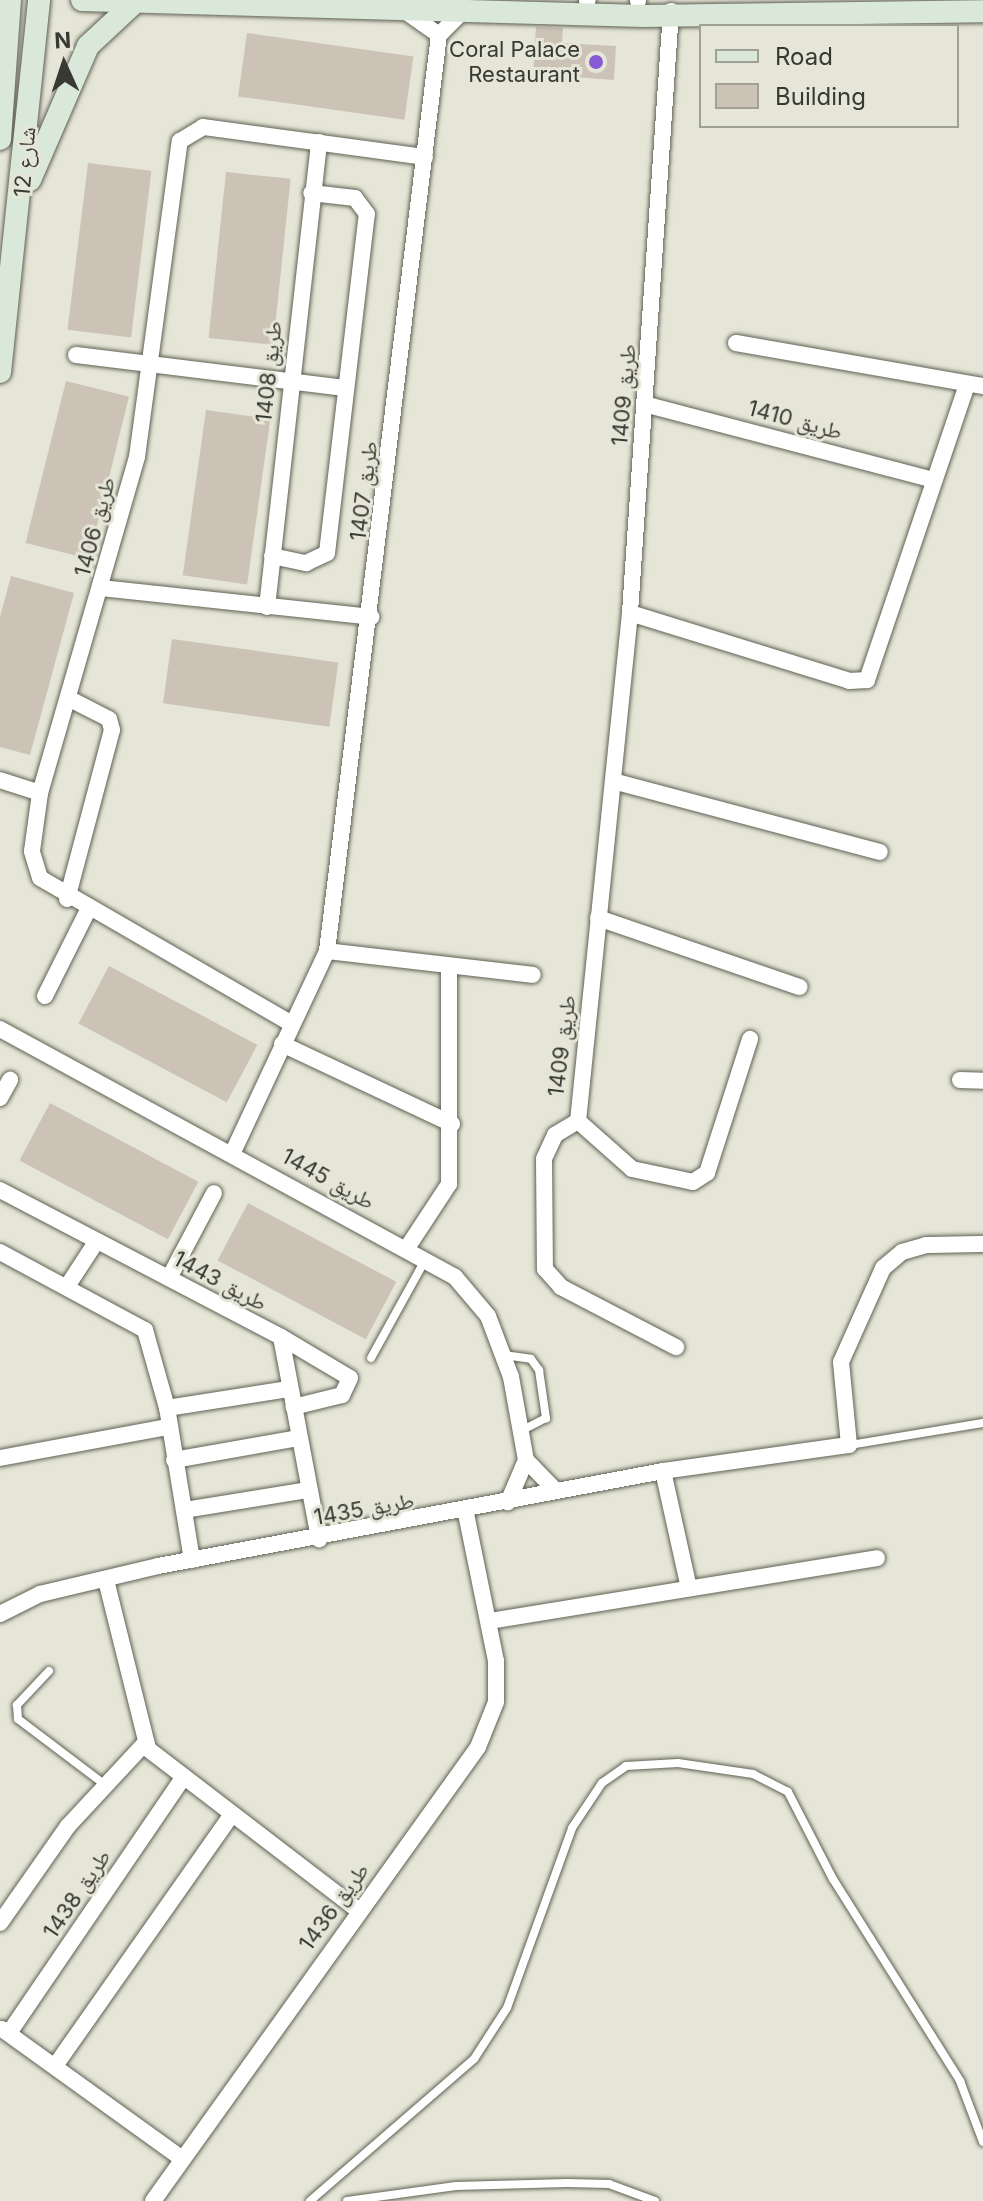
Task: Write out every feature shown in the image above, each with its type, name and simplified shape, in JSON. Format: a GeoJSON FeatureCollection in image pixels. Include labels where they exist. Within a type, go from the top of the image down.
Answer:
{"type":"FeatureCollection","features":[{"type":"Feature","properties":{"kind":"street"},"geometry":{"type":"LineString","coordinates":[[0,139],[10,0]]}},
{"type":"Feature","properties":{"kind":"street","name":"شارع 12"},"geometry":{"type":"LineString","coordinates":[[0,372],[4,319],[22,200],[39,0]]}},
{"type":"Feature","properties":{"kind":"street"},"geometry":{"type":"LineString","coordinates":[[82,0],[132,5],[983,11]]}},
{"type":"Feature","properties":{"kind":"street"},"geometry":{"type":"LineString","coordinates":[[581,0],[638,1],[671,11]]}},
{"type":"Feature","properties":{"kind":"street"},"geometry":{"type":"LineString","coordinates":[[22,200],[88,46],[132,5]]}},
{"type":"Feature","properties":{"kind":"street"},"geometry":{"type":"LineString","coordinates":[[393,7],[439,35],[466,9]]}},
{"type":"Feature","properties":{"kind":"street","name":"طريق 1409"},"geometry":{"type":"LineString","coordinates":[[671,11],[630,613],[578,1121],[632,1169],[693,1182],[707,1173],[750,1039]]}},
{"type":"Feature","properties":{"kind":"street","name":"طريق 1407"},"geometry":{"type":"LineString","coordinates":[[233,1152],[327,951],[371,617],[439,35]]}},
{"type":"Feature","properties":{"kind":"street","name":"طريق 1406"},"geometry":{"type":"LineString","coordinates":[[292,1024],[67,899],[34,864],[40,793],[137,457],[152,365],[180,141],[203,127],[425,157]]}},
{"type":"Feature","properties":{"kind":"street","name":"طريق 1408"},"geometry":{"type":"LineString","coordinates":[[267,607],[319,142]]}},
{"type":"Feature","properties":{"kind":"street"},"geometry":{"type":"LineString","coordinates":[[272,556],[306,563],[327,553],[343,388],[367,214],[355,198],[311,193]]}},
{"type":"Feature","properties":{"kind":"street"},"geometry":{"type":"LineString","coordinates":[[630,613],[861,683],[874,669],[934,480],[975,386],[736,343]]}},
{"type":"Feature","properties":{"kind":"street"},"geometry":{"type":"LineString","coordinates":[[76,355],[343,388]]}},
{"type":"Feature","properties":{"kind":"street","name":"طريق 1410"},"geometry":{"type":"LineString","coordinates":[[644,404],[934,480]]}},
{"type":"Feature","properties":{"kind":"street"},"geometry":{"type":"LineString","coordinates":[[101,588],[371,617]]}},
{"type":"Feature","properties":{"kind":"street"},"geometry":{"type":"LineString","coordinates":[[67,899],[112,730],[109,719],[68,698]]}},
{"type":"Feature","properties":{"kind":"street"},"geometry":{"type":"LineString","coordinates":[[0,780],[40,793]]}},
{"type":"Feature","properties":{"kind":"street"},"geometry":{"type":"LineString","coordinates":[[613,781],[880,852]]}},
{"type":"Feature","properties":{"kind":"street"},"geometry":{"type":"LineString","coordinates":[[45,996],[88,910]]}},
{"type":"Feature","properties":{"kind":"street"},"geometry":{"type":"LineString","coordinates":[[598,918],[799,987]]}},
{"type":"Feature","properties":{"kind":"street"},"geometry":{"type":"LineString","coordinates":[[327,951],[449,969],[533,975]]}},
{"type":"Feature","properties":{"kind":"street"},"geometry":{"type":"LineString","coordinates":[[407,1248],[442,1203],[452,1124],[449,969]]}},
{"type":"Feature","properties":{"kind":"street","name":"طريق 1445"},"geometry":{"type":"LineString","coordinates":[[0,1029],[233,1152],[455,1277],[488,1316],[504,1355],[526,1460]]}},
{"type":"Feature","properties":{"kind":"street"},"geometry":{"type":"LineString","coordinates":[[282,1044],[452,1124]]}},
{"type":"Feature","properties":{"kind":"street"},"geometry":{"type":"LineString","coordinates":[[0,1098],[10,1080]]}},
{"type":"Feature","properties":{"kind":"street"},"geometry":{"type":"LineString","coordinates":[[960,1080],[983,1081]]}},
{"type":"Feature","properties":{"kind":"street"},"geometry":{"type":"LineString","coordinates":[[578,1121],[555,1135],[544,1159],[545,1269],[561,1287],[676,1347]]}},
{"type":"Feature","properties":{"kind":"street","name":"طريق 1443"},"geometry":{"type":"LineString","coordinates":[[0,1190],[281,1337],[319,1539]]}},
{"type":"Feature","properties":{"kind":"street"},"geometry":{"type":"LineString","coordinates":[[169,1278],[214,1193]]}},
{"type":"Feature","properties":{"kind":"street"},"geometry":{"type":"LineString","coordinates":[[68,1285],[96,1242]]}},
{"type":"Feature","properties":{"kind":"street"},"geometry":{"type":"LineString","coordinates":[[849,1445],[838,1383],[845,1346],[891,1257],[926,1245],[983,1244]]}},
{"type":"Feature","properties":{"kind":"street"},"geometry":{"type":"LineString","coordinates":[[0,1252],[68,1285],[145,1330],[167,1408],[192,1560]]}},
{"type":"Feature","properties":{"kind":"street"},"geometry":{"type":"LineString","coordinates":[[281,1337],[350,1378],[342,1395],[293,1407]]}},
{"type":"Feature","properties":{"kind":"street"},"geometry":{"type":"LineString","coordinates":[[167,1408],[289,1389]]}},
{"type":"Feature","properties":{"kind":"street"},"geometry":{"type":"LineString","coordinates":[[0,1458],[168,1427]]}},
{"type":"Feature","properties":{"kind":"street"},"geometry":{"type":"LineString","coordinates":[[174,1460],[299,1438]]}},
{"type":"Feature","properties":{"kind":"street","name":"طريق 1435"},"geometry":{"type":"LineString","coordinates":[[0,1614],[40,1594],[192,1560],[466,1513],[556,1491],[663,1471],[740,1463],[849,1445]]}},
{"type":"Feature","properties":{"kind":"street"},"geometry":{"type":"LineString","coordinates":[[508,1502],[526,1460],[556,1491]]}},
{"type":"Feature","properties":{"kind":"street"},"geometry":{"type":"LineString","coordinates":[[663,1471],[689,1588]]}},
{"type":"Feature","properties":{"kind":"street"},"geometry":{"type":"LineString","coordinates":[[184,1510],[308,1490]]}},
{"type":"Feature","properties":{"kind":"street","name":"طريق 1436"},"geometry":{"type":"LineString","coordinates":[[153,2201],[358,1910],[478,1747],[496,1702],[489,1621],[466,1513]]}},
{"type":"Feature","properties":{"kind":"street"},"geometry":{"type":"LineString","coordinates":[[489,1621],[877,1558]]}},
{"type":"Feature","properties":{"kind":"street"},"geometry":{"type":"LineString","coordinates":[[106,1580],[146,1742],[181,1781],[358,1910]]}},
{"type":"Feature","properties":{"kind":"street","name":"طريق 1438"},"geometry":{"type":"LineString","coordinates":[[1,1919],[104,1784],[146,1742]]}},
{"type":"Feature","properties":{"kind":"street","name":"طريق 1438"},"geometry":{"type":"LineString","coordinates":[[4,2030],[181,1781]]}},
{"type":"Feature","properties":{"kind":"street"},"geometry":{"type":"LineString","coordinates":[[55,2066],[229,1818]]}},
{"type":"Feature","properties":{"kind":"street"},"geometry":{"type":"LineString","coordinates":[[4,2030],[182,2159]]}},
{"type":"Feature","properties":{"kind":"lane"},"geometry":{"type":"LineString","coordinates":[[371,1358],[426,1259]]}},
{"type":"Feature","properties":{"kind":"lane"},"geometry":{"type":"LineString","coordinates":[[504,1355],[531,1359],[539,1370],[546,1418],[521,1431]]}},
{"type":"Feature","properties":{"kind":"lane"},"geometry":{"type":"LineString","coordinates":[[849,1445],[983,1423]]}},
{"type":"Feature","properties":{"kind":"lane"},"geometry":{"type":"LineString","coordinates":[[49,1671],[17,1705],[18,1719],[104,1784]]}},
{"type":"Feature","properties":{"kind":"lane"},"geometry":{"type":"LineString","coordinates":[[310,2201],[474,2059],[507,2008],[572,1828],[602,1783],[626,1766],[678,1763],[753,1774],[788,1792],[833,1879],[960,2081],[983,2142]]}},
{"type":"Feature","properties":{"kind":"lane"},"geometry":{"type":"LineString","coordinates":[[347,2201],[456,2186],[567,2183],[609,2184],[655,2201]]}},
{"type":"Feature","properties":{"kind":"building"},"geometry":{"type":"Polygon","coordinates":[[[536,27],[563,28],[562,43],[616,46],[614,80],[533,74],[536,27]]]}},
{"type":"Feature","properties":{"kind":"building"},"geometry":{"type":"Polygon","coordinates":[[[247,33],[413,56],[404,120],[238,96],[247,33]]]}},
{"type":"Feature","properties":{"kind":"building"},"geometry":{"type":"Polygon","coordinates":[[[88,163],[152,171],[131,338],[68,330],[88,163]]]}},
{"type":"Feature","properties":{"kind":"building"},"geometry":{"type":"Polygon","coordinates":[[[226,172],[291,179],[273,345],[209,338],[226,172]]]}},
{"type":"Feature","properties":{"kind":"building"},"geometry":{"type":"Polygon","coordinates":[[[66,381],[129,397],[89,559],[26,543],[66,381]]]}},
{"type":"Feature","properties":{"kind":"building"},"geometry":{"type":"Polygon","coordinates":[[[206,410],[270,419],[247,584],[183,575],[206,410]]]}},
{"type":"Feature","properties":{"kind":"building"},"geometry":{"type":"Polygon","coordinates":[[[11,576],[74,593],[30,755],[0,747],[0,617],[11,576]]]}},
{"type":"Feature","properties":{"kind":"building"},"geometry":{"type":"Polygon","coordinates":[[[172,639],[338,662],[329,727],[163,703],[172,639]]]}},
{"type":"Feature","properties":{"kind":"building"},"geometry":{"type":"Polygon","coordinates":[[[109,966],[257,1045],[227,1102],[78,1023],[109,966]]]}},
{"type":"Feature","properties":{"kind":"building"},"geometry":{"type":"Polygon","coordinates":[[[50,1103],[198,1182],[168,1239],[19,1160],[50,1103]]]}},
{"type":"Feature","properties":{"kind":"building"},"geometry":{"type":"Polygon","coordinates":[[[248,1203],[396,1282],[366,1339],[217,1260],[248,1203]]]}},
{"type":"Feature","properties":{"kind":"place","name":"Coral Palace Restaurant"},"geometry":{"type":"Point","coordinates":[596,62]}}]}
